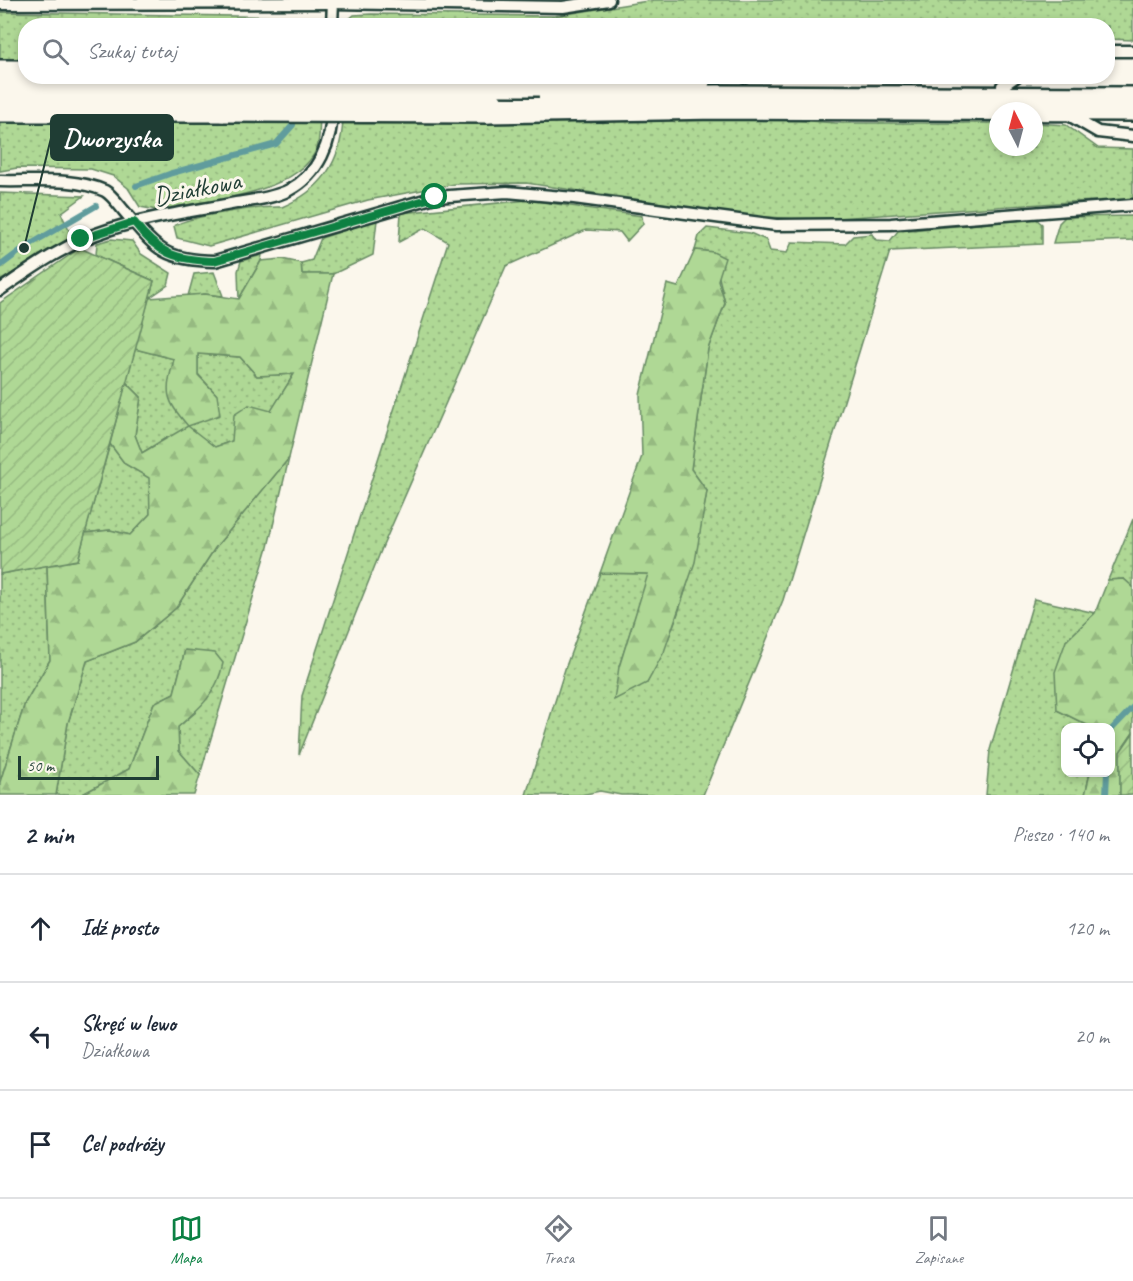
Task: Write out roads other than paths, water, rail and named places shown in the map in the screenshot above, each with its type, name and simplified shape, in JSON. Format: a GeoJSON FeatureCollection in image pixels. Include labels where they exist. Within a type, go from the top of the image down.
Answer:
{"type":"FeatureCollection","features":[{"type":"Feature","properties":{"kind":"main road"},"geometry":{"type":"LineString","coordinates":[[0,77],[18,78]]}},
{"type":"Feature","properties":{"kind":"main road"},"geometry":{"type":"LineString","coordinates":[[105,84],[487,106],[718,102],[1133,104]]}},
{"type":"Feature","properties":{"kind":"main road"},"geometry":{"type":"LineString","coordinates":[[0,105],[418,84]]}},
{"type":"Feature","properties":{"kind":"main road"},"geometry":{"type":"LineString","coordinates":[[1071,84],[1133,87]]}},
{"type":"Feature","properties":{"kind":"lane"},"geometry":{"type":"LineString","coordinates":[[0,4],[332,1],[563,7],[609,0]]}},
{"type":"Feature","properties":{"kind":"lane"},"geometry":{"type":"LineString","coordinates":[[332,1],[332,18]]}},
{"type":"Feature","properties":{"kind":"lane"},"geometry":{"type":"LineString","coordinates":[[1115,51],[1133,51]]}},
{"type":"Feature","properties":{"kind":"lane","name":"Działkowa"},"geometry":{"type":"LineString","coordinates":[[0,290],[72,244],[134,222],[265,198],[289,190],[308,176],[320,161],[332,132],[332,86]]}},
{"type":"Feature","properties":{"kind":"lane"},"geometry":{"type":"LineString","coordinates":[[1049,103],[1098,132],[1133,136]]}},
{"type":"Feature","properties":{"kind":"lane"},"geometry":{"type":"LineString","coordinates":[[0,182],[87,184],[107,192],[161,252],[188,261],[214,261],[435,197],[471,194],[507,192],[574,198],[776,225],[891,224],[1133,205]]}},
{"type":"Feature","properties":{"kind":"waterway"},"geometry":{"type":"LineString","coordinates":[[136,186],[172,173],[276,144],[293,125],[293,114]]}},
{"type":"Feature","properties":{"kind":"waterway"},"geometry":{"type":"LineString","coordinates":[[0,266],[24,248],[96,206]]}},
{"type":"Feature","properties":{"kind":"waterway"},"geometry":{"type":"LineString","coordinates":[[1115,726],[1133,707]]}},
{"type":"Feature","properties":{"kind":"waterway"},"geometry":{"type":"LineString","coordinates":[[1106,795],[1107,777]]}},
{"type":"Feature","properties":{"kind":"place","name":"Dworzyska"},"geometry":{"type":"Point","coordinates":[24,248]}}]}
